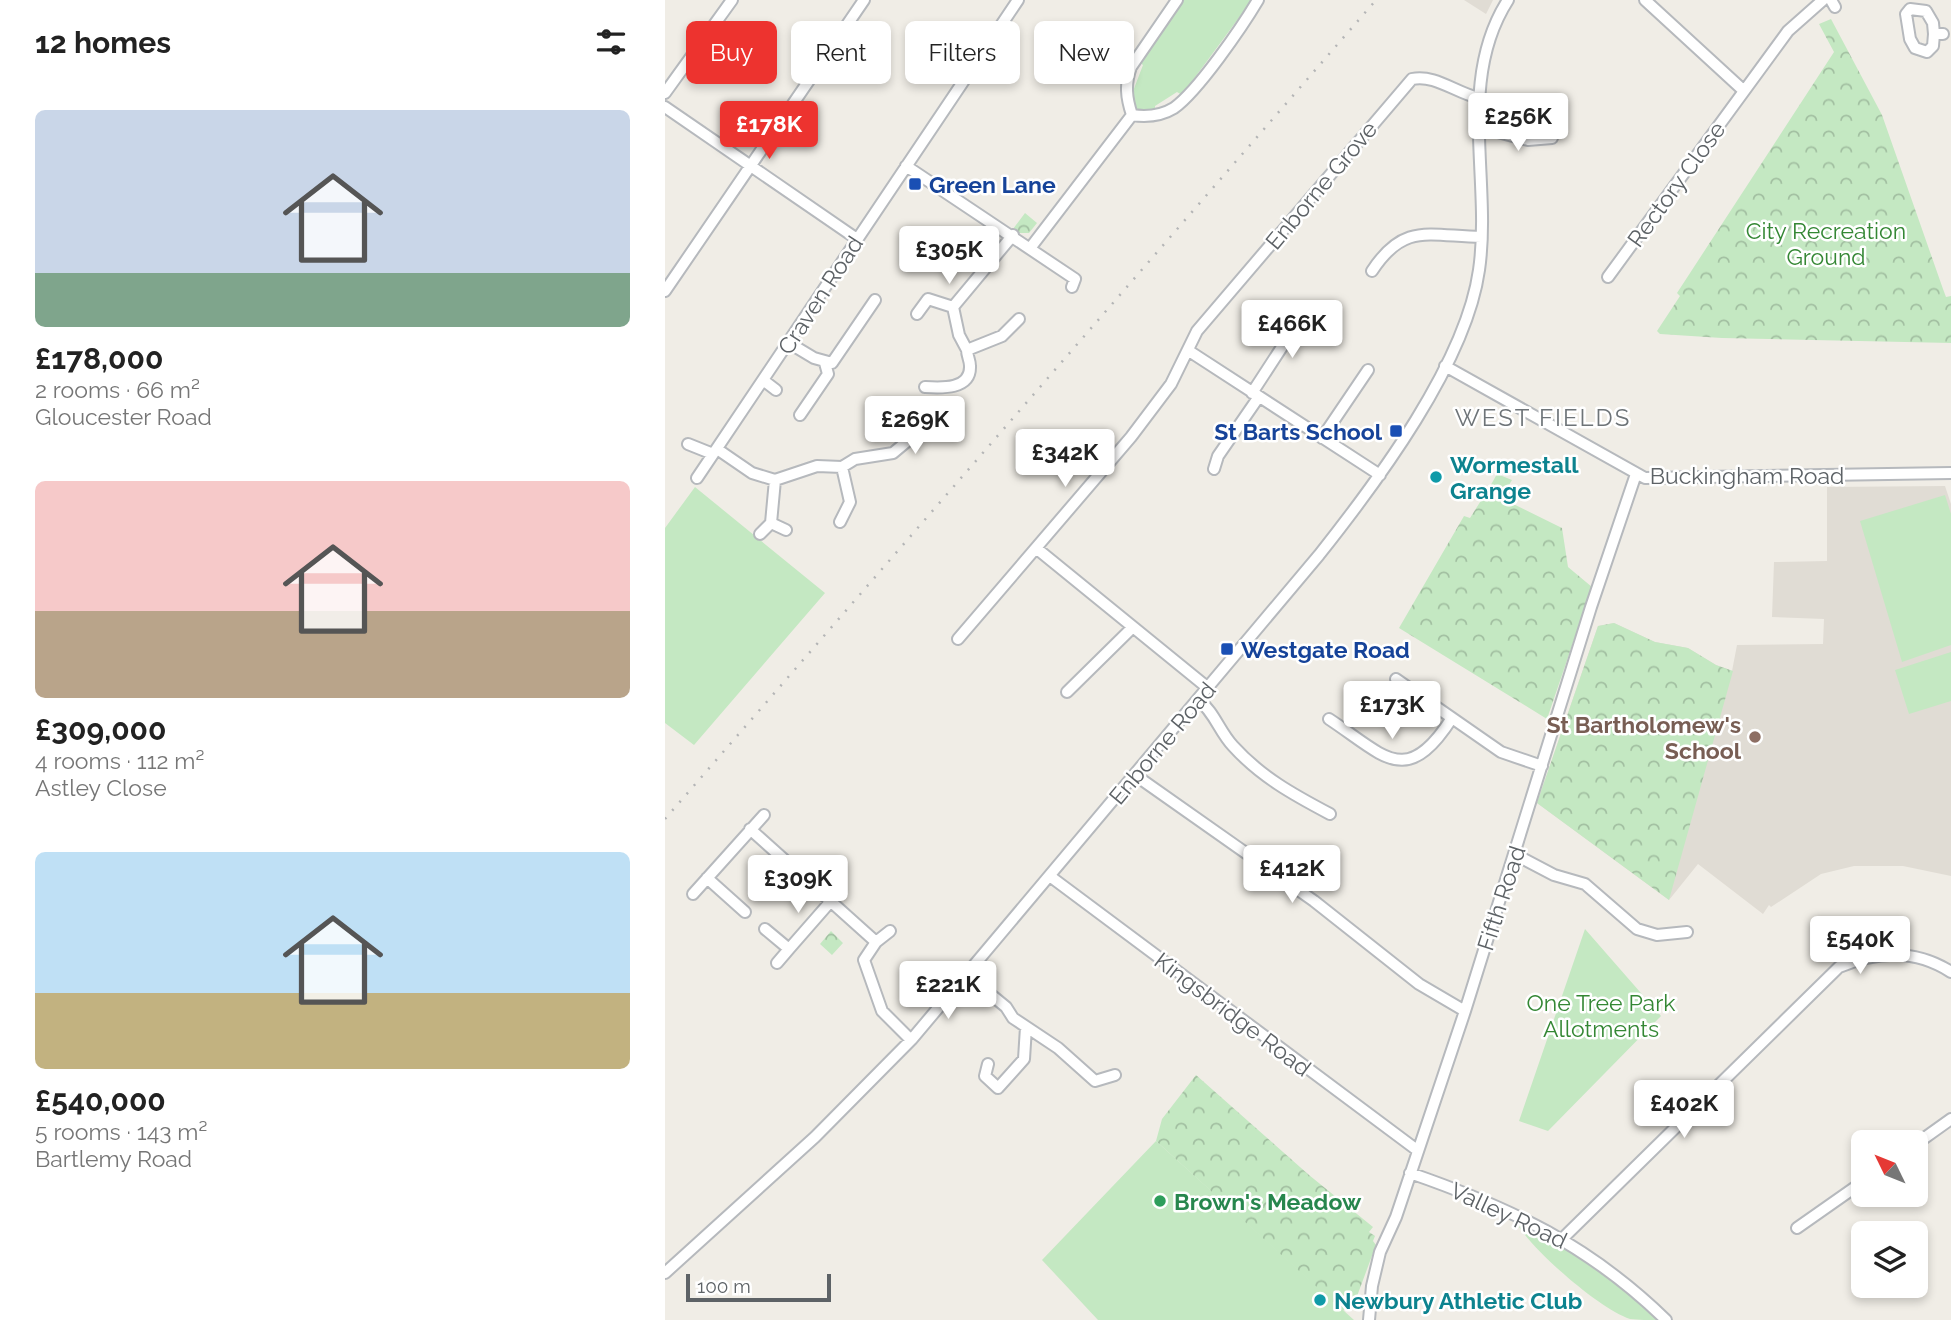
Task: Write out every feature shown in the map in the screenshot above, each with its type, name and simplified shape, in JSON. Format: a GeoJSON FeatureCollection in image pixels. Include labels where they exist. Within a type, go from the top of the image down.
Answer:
{"type":"FeatureCollection","features":[{"type":"Feature","properties":{"kind":"street"},"geometry":{"type":"LineString","coordinates":[[665,93],[732,0]]}},
{"type":"Feature","properties":{"kind":"street"},"geometry":{"type":"LineString","coordinates":[[665,291],[864,0]]}},
{"type":"Feature","properties":{"kind":"street","name":"Craven Road"},"geometry":{"type":"LineString","coordinates":[[698,478],[1018,0]]}},
{"type":"Feature","properties":{"kind":"street"},"geometry":{"type":"LineString","coordinates":[[1132,115],[1126,97],[1131,67],[1177,0]]}},
{"type":"Feature","properties":{"kind":"street"},"geometry":{"type":"LineString","coordinates":[[1132,115],[1149,117],[1171,110],[1187,97],[1258,0]]}},
{"type":"Feature","properties":{"kind":"street","name":"Enborne Road"},"geometry":{"type":"LineString","coordinates":[[665,1273],[815,1136],[911,1040],[1051,877],[1326,546],[1380,475],[1445,366],[1472,306],[1480,269],[1479,98],[1489,38],[1508,0]]}},
{"type":"Feature","properties":{"kind":"street"},"geometry":{"type":"LineString","coordinates":[[1645,0],[1743,90]]}},
{"type":"Feature","properties":{"kind":"street","name":"Rectory Close"},"geometry":{"type":"LineString","coordinates":[[1608,277],[1788,31],[1823,0]]}},
{"type":"Feature","properties":{"kind":"street","name":"Enborne Grove"},"geometry":{"type":"LineString","coordinates":[[958,639],[1131,437],[1171,384],[1197,331],[1412,79],[1424,76],[1460,94],[1479,98]]}},
{"type":"Feature","properties":{"kind":"street"},"geometry":{"type":"LineString","coordinates":[[665,107],[857,239]]}},
{"type":"Feature","properties":{"kind":"street"},"geometry":{"type":"LineString","coordinates":[[1031,247],[1132,115]]}},
{"type":"Feature","properties":{"kind":"street"},"geometry":{"type":"LineString","coordinates":[[1479,127],[1528,139],[1552,138]]}},
{"type":"Feature","properties":{"kind":"street"},"geometry":{"type":"LineString","coordinates":[[906,166],[1031,247],[1075,279],[1072,287]]}},
{"type":"Feature","properties":{"kind":"street"},"geometry":{"type":"LineString","coordinates":[[953,307],[1013,235]]}},
{"type":"Feature","properties":{"kind":"street"},"geometry":{"type":"LineString","coordinates":[[1372,271],[1385,262],[1398,240],[1409,236],[1481,237]]}},
{"type":"Feature","properties":{"kind":"street"},"geometry":{"type":"LineString","coordinates":[[917,314],[928,299],[953,307]]}},
{"type":"Feature","properties":{"kind":"street"},"geometry":{"type":"LineString","coordinates":[[800,415],[875,300]]}},
{"type":"Feature","properties":{"kind":"street"},"geometry":{"type":"LineString","coordinates":[[925,387],[956,386],[966,379],[970,367],[967,350],[959,335],[953,307]]}},
{"type":"Feature","properties":{"kind":"street"},"geometry":{"type":"LineString","coordinates":[[1214,469],[1218,456],[1306,310]]}},
{"type":"Feature","properties":{"kind":"street"},"geometry":{"type":"LineString","coordinates":[[967,350],[1002,336],[1019,318]]}},
{"type":"Feature","properties":{"kind":"street"},"geometry":{"type":"LineString","coordinates":[[789,343],[830,372]]}},
{"type":"Feature","properties":{"kind":"street"},"geometry":{"type":"LineString","coordinates":[[1189,351],[1380,475]]}},
{"type":"Feature","properties":{"kind":"street","name":"Buckingham Road"},"geometry":{"type":"LineString","coordinates":[[1445,366],[1636,474],[1665,479],[1951,473]]}},
{"type":"Feature","properties":{"kind":"street"},"geometry":{"type":"LineString","coordinates":[[1322,438],[1368,370]]}},
{"type":"Feature","properties":{"kind":"street"},"geometry":{"type":"LineString","coordinates":[[763,380],[776,390]]}},
{"type":"Feature","properties":{"kind":"street"},"geometry":{"type":"LineString","coordinates":[[688,444],[715,452],[752,473],[775,480],[817,466],[842,467],[855,459],[893,453],[941,413]]}},
{"type":"Feature","properties":{"kind":"street"},"geometry":{"type":"LineString","coordinates":[[840,522],[850,502],[842,467]]}},
{"type":"Feature","properties":{"kind":"street","name":"Fifth Road"},"geometry":{"type":"LineString","coordinates":[[1372,1319],[1372,1286],[1380,1252],[1411,1173],[1465,1011],[1636,474]]}},
{"type":"Feature","properties":{"kind":"street"},"geometry":{"type":"LineString","coordinates":[[760,534],[771,523],[775,480]]}},
{"type":"Feature","properties":{"kind":"street"},"geometry":{"type":"LineString","coordinates":[[771,523],[786,530]]}},
{"type":"Feature","properties":{"kind":"street"},"geometry":{"type":"LineString","coordinates":[[1036,548],[1208,688]]}},
{"type":"Feature","properties":{"kind":"street"},"geometry":{"type":"LineString","coordinates":[[1067,692],[1133,626]]}},
{"type":"Feature","properties":{"kind":"street"},"geometry":{"type":"LineString","coordinates":[[1397,680],[1500,752],[1542,766]]}},
{"type":"Feature","properties":{"kind":"street"},"geometry":{"type":"LineString","coordinates":[[1198,699],[1216,717],[1221,730],[1232,745],[1255,767],[1283,789],[1330,814]]}},
{"type":"Feature","properties":{"kind":"street"},"geometry":{"type":"LineString","coordinates":[[1329,719],[1377,751],[1395,761],[1408,763],[1424,754],[1452,718]]}},
{"type":"Feature","properties":{"kind":"street"},"geometry":{"type":"LineString","coordinates":[[1135,775],[1314,901],[1419,984],[1465,1011]]}},
{"type":"Feature","properties":{"kind":"street"},"geometry":{"type":"LineString","coordinates":[[693,894],[764,815]]}},
{"type":"Feature","properties":{"kind":"street"},"geometry":{"type":"LineString","coordinates":[[750,829],[876,942]]}},
{"type":"Feature","properties":{"kind":"street"},"geometry":{"type":"LineString","coordinates":[[1514,855],[1554,875],[1585,884],[1637,929],[1657,935],[1688,932]]}},
{"type":"Feature","properties":{"kind":"street","name":"Kingsbridge Road"},"geometry":{"type":"LineString","coordinates":[[1051,877],[1417,1150]]}},
{"type":"Feature","properties":{"kind":"street"},"geometry":{"type":"LineString","coordinates":[[708,878],[745,912]]}},
{"type":"Feature","properties":{"kind":"street"},"geometry":{"type":"LineString","coordinates":[[777,963],[831,901]]}},
{"type":"Feature","properties":{"kind":"street"},"geometry":{"type":"LineString","coordinates":[[765,929],[789,949]]}},
{"type":"Feature","properties":{"kind":"street"},"geometry":{"type":"LineString","coordinates":[[890,932],[876,942],[864,960],[876,999],[887,1017],[911,1040]]}},
{"type":"Feature","properties":{"kind":"street"},"geometry":{"type":"LineString","coordinates":[[1671,934],[1672,947]]}},
{"type":"Feature","properties":{"kind":"street"},"geometry":{"type":"LineString","coordinates":[[1563,1238],[1839,967],[1867,956],[1910,954],[1951,972]]}},
{"type":"Feature","properties":{"kind":"street"},"geometry":{"type":"LineString","coordinates":[[967,975],[1026,1027],[1058,1048],[1095,1081],[1115,1075]]}},
{"type":"Feature","properties":{"kind":"street"},"geometry":{"type":"LineString","coordinates":[[988,1064],[985,1076],[998,1088],[1024,1059],[1026,1027]]}},
{"type":"Feature","properties":{"kind":"street"},"geometry":{"type":"LineString","coordinates":[[1929,1135],[1951,1119]]}},
{"type":"Feature","properties":{"kind":"street","name":"Valley Road"},"geometry":{"type":"LineString","coordinates":[[1411,1173],[1487,1200],[1563,1238],[1609,1269],[1666,1320]]}},
{"type":"Feature","properties":{"kind":"street"},"geometry":{"type":"LineString","coordinates":[[1797,1228],[1851,1190]]}},
{"type":"Feature","properties":{"kind":"shaded area"},"geometry":{"type":"Polygon","coordinates":[[[1464,0],[1493,0],[1486,14],[1464,0]]]}},
{"type":"Feature","properties":{"kind":"shaded area","name":"St Bartholomew's School"},"geometry":{"type":"Polygon","coordinates":[[[1945,486],[1951,504],[1951,876],[1903,866],[1854,866],[1821,874],[1771,907],[1769,905],[1763,914],[1698,864],[1669,900],[1537,803],[1598,626],[1614,623],[1655,642],[1688,648],[1732,671],[1737,645],[1823,644],[1824,619],[1772,617],[1774,562],[1827,561],[1827,487],[1945,486]]]}},
{"type":"Feature","properties":{"kind":"green space"},"geometry":{"type":"Polygon","coordinates":[[[1182,0],[1252,0],[1182,95],[1177,92],[1155,106],[1155,111],[1136,110],[1130,99],[1143,65],[1137,60],[1182,0]]]}},
{"type":"Feature","properties":{"kind":"green space","name":"City Recreation Ground"},"geometry":{"type":"Polygon","coordinates":[[[1831,19],[1882,115],[1946,297],[1951,296],[1951,343],[1660,334],[1657,331],[1680,296],[1677,293],[1834,52],[1819,24],[1831,19]]]}},
{"type":"Feature","properties":{"kind":"green space"},"geometry":{"type":"Polygon","coordinates":[[[1025,213],[1037,223],[1029,233],[1019,233],[1013,229],[1025,213]]]}},
{"type":"Feature","properties":{"kind":"green space"},"geometry":{"type":"Polygon","coordinates":[[[1497,474],[1512,480],[1502,497],[1488,490],[1497,474]]]}},
{"type":"Feature","properties":{"kind":"green space"},"geometry":{"type":"Polygon","coordinates":[[[695,487],[825,593],[694,745],[665,723],[665,528],[695,487]]]}},
{"type":"Feature","properties":{"kind":"green space"},"geometry":{"type":"Polygon","coordinates":[[[1487,491],[1562,528],[1568,567],[1592,587],[1547,719],[1399,628],[1464,516],[1470,518],[1487,491]]]}},
{"type":"Feature","properties":{"kind":"green space"},"geometry":{"type":"Polygon","coordinates":[[[1945,495],[1951,514],[1951,645],[1902,662],[1860,521],[1945,495]]]}},
{"type":"Feature","properties":{"kind":"green space"},"geometry":{"type":"Polygon","coordinates":[[[1614,623],[1655,642],[1688,648],[1716,665],[1733,671],[1669,900],[1537,803],[1598,626],[1614,623]]]}},
{"type":"Feature","properties":{"kind":"green space"},"geometry":{"type":"Polygon","coordinates":[[[1951,652],[1951,701],[1909,714],[1895,670],[1951,652]]]}},
{"type":"Feature","properties":{"kind":"green space","name":"One Tree Park Allotments"},"geometry":{"type":"Polygon","coordinates":[[[1585,929],[1661,1016],[1548,1131],[1519,1121],[1585,929]]]}},
{"type":"Feature","properties":{"kind":"green space"},"geometry":{"type":"Polygon","coordinates":[[[831,931],[843,943],[832,955],[820,944],[831,931]]]}},
{"type":"Feature","properties":{"kind":"green space"},"geometry":{"type":"Polygon","coordinates":[[[1196,1075],[1309,1175],[1373,1227],[1369,1232],[1375,1236],[1373,1241],[1376,1245],[1353,1307],[1348,1305],[1343,1311],[1156,1141],[1162,1119],[1196,1075]]]}},
{"type":"Feature","properties":{"kind":"green space","name":"Brown's Meadow"},"geometry":{"type":"Polygon","coordinates":[[[1156,1141],[1354,1320],[1098,1320],[1042,1260],[1156,1141]]]}},
{"type":"Feature","properties":{"kind":"green space"},"geometry":{"type":"Polygon","coordinates":[[[1524,1224],[1604,1273],[1658,1320],[1630,1319],[1586,1293],[1528,1238],[1519,1227],[1524,1224]]]}},
{"type":"Feature","properties":{"kind":"railway"},"geometry":{"type":"LineString","coordinates":[[665,819],[1376,0]]}},
{"type":"Feature","properties":{"kind":"place","name":"Green Lane"},"geometry":{"type":"Point","coordinates":[915,184]}},
{"type":"Feature","properties":{"kind":"place","name":"St Barts School"},"geometry":{"type":"Point","coordinates":[1396,431]}},
{"type":"Feature","properties":{"kind":"place","name":"Wormestall Grange"},"geometry":{"type":"Point","coordinates":[1436,477]}},
{"type":"Feature","properties":{"kind":"place","name":"Westgate Road"},"geometry":{"type":"Point","coordinates":[1227,649]}},
{"type":"Feature","properties":{"kind":"place","name":"St Bartholomew's School"},"geometry":{"type":"Point","coordinates":[1755,737]}},
{"type":"Feature","properties":{"kind":"place","name":"Brown's Meadow"},"geometry":{"type":"Point","coordinates":[1160,1201]}},
{"type":"Feature","properties":{"kind":"place","name":"Newbury Athletic Club"},"geometry":{"type":"Point","coordinates":[1320,1300]}},
{"type":"Feature","properties":{"kind":"district","name":"WEST FIELDS"},"geometry":{"type":"Point","coordinates":[1543,417]}}]}
